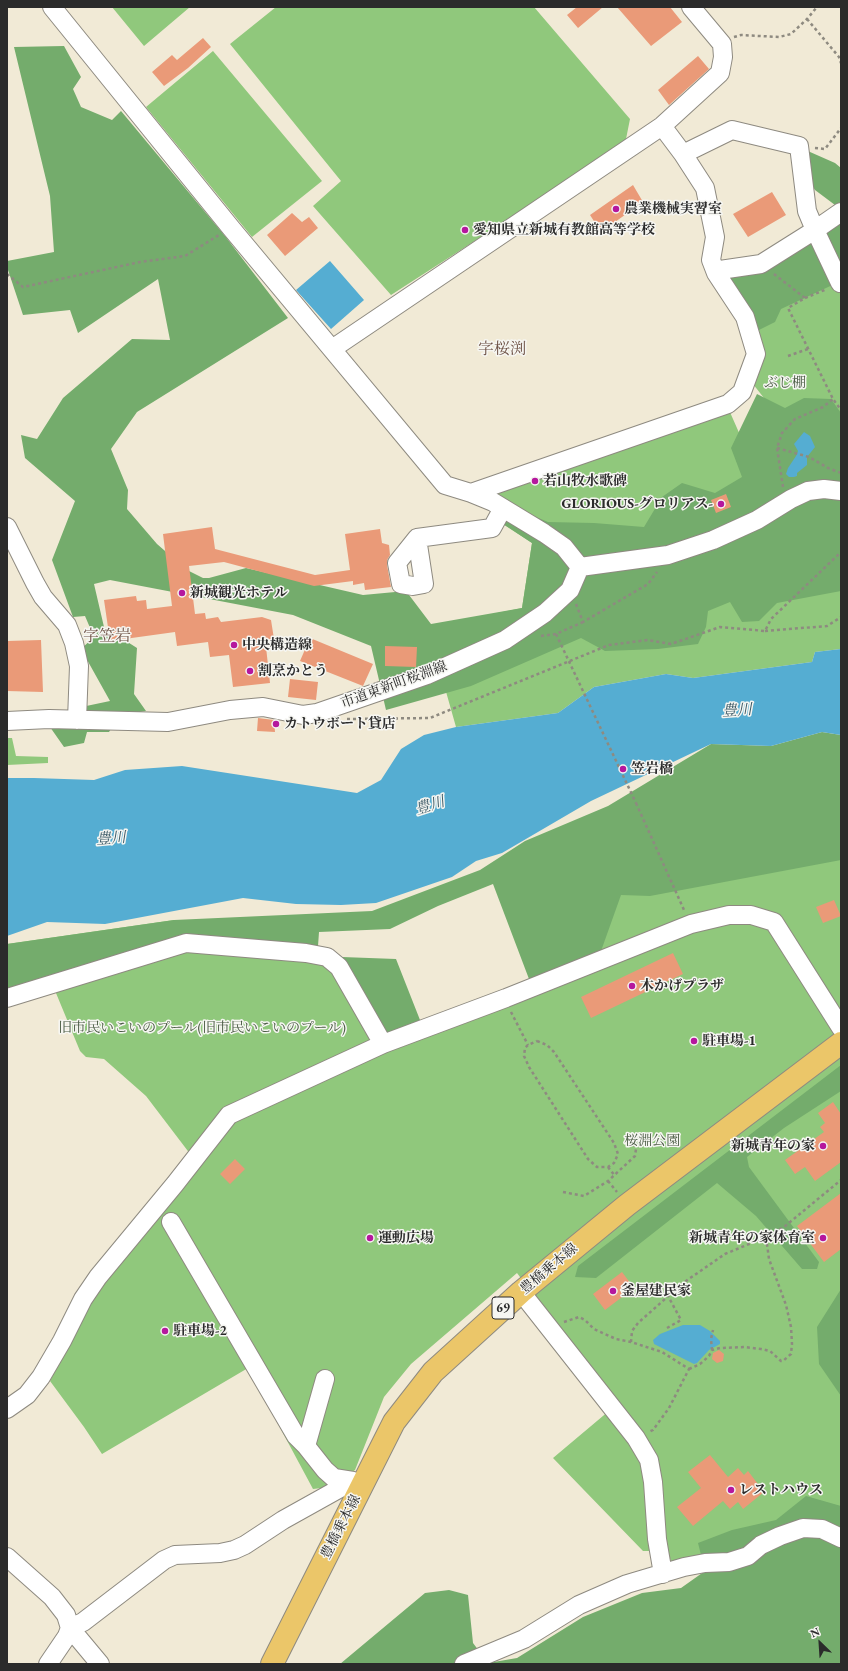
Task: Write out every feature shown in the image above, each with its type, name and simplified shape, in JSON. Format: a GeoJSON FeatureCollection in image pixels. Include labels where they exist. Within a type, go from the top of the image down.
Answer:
{"type":"FeatureCollection","features":[{"type":"Feature","properties":{"kind":"main road","name":"豊橋乗本線"},"geometry":{"type":"LineString","coordinates":[[272,1664],[357,1483],[394,1422],[434,1372],[521,1292],[626,1205],[841,1043]]}},
{"type":"Feature","properties":{"kind":"street"},"geometry":{"type":"LineString","coordinates":[[52,7],[231,228],[445,484],[471,492],[503,508],[564,547],[580,567],[668,555],[713,540],[757,520],[791,499],[808,491],[841,491]]}},
{"type":"Feature","properties":{"kind":"street"},"geometry":{"type":"LineString","coordinates":[[332,349],[662,126],[720,73],[723,57],[722,44],[691,7]]}},
{"type":"Feature","properties":{"kind":"street"},"geometry":{"type":"LineString","coordinates":[[471,492],[728,404],[742,392],[756,354],[745,317],[716,273],[711,260],[715,237],[705,188],[683,154],[662,126]]}},
{"type":"Feature","properties":{"kind":"street"},"geometry":{"type":"LineString","coordinates":[[683,154],[732,130],[799,146],[807,211],[840,283]]}},
{"type":"Feature","properties":{"kind":"street"},"geometry":{"type":"LineString","coordinates":[[716,273],[720,270],[761,264],[841,212]]}},
{"type":"Feature","properties":{"kind":"street"},"geometry":{"type":"LineString","coordinates":[[417,538],[492,528],[503,508]]}},
{"type":"Feature","properties":{"kind":"street"},"geometry":{"type":"LineString","coordinates":[[7,527],[43,597],[67,625],[74,643],[79,666],[78,720]]}},
{"type":"Feature","properties":{"kind":"street","name":"市道東新町桜淵線"},"geometry":{"type":"LineString","coordinates":[[7,721],[49,719],[168,722],[230,710],[263,707],[303,715],[317,713],[427,675],[505,640],[545,613],[570,590],[580,567]]}},
{"type":"Feature","properties":{"kind":"street"},"geometry":{"type":"LineString","coordinates":[[7,1409],[27,1395],[41,1377],[62,1341],[83,1299],[98,1277],[170,1190],[229,1115],[383,1044],[506,998],[691,924],[729,916],[751,916],[774,922],[841,1028]]}},
{"type":"Feature","properties":{"kind":"street"},"geometry":{"type":"LineString","coordinates":[[7,998],[186,943],[306,953],[327,957],[339,967],[383,1044]]}},
{"type":"Feature","properties":{"kind":"street"},"geometry":{"type":"LineString","coordinates":[[171,1222],[296,1436],[325,1470],[334,1478],[357,1483]]}},
{"type":"Feature","properties":{"kind":"street"},"geometry":{"type":"LineString","coordinates":[[521,1292],[636,1438],[649,1460],[653,1482],[657,1539],[663,1574]]}},
{"type":"Feature","properties":{"kind":"street"},"geometry":{"type":"LineString","coordinates":[[306,1446],[325,1379]]}},
{"type":"Feature","properties":{"kind":"street"},"geometry":{"type":"LineString","coordinates":[[48,1664],[67,1636],[70,1628],[83,1622],[164,1560],[175,1555],[220,1553],[234,1550],[284,1520],[357,1483]]}},
{"type":"Feature","properties":{"kind":"street"},"geometry":{"type":"LineString","coordinates":[[464,1664],[524,1639],[586,1602],[627,1584],[684,1567],[705,1563],[729,1562],[748,1556],[761,1545],[780,1536],[803,1528],[822,1529],[841,1538]]}},
{"type":"Feature","properties":{"kind":"street"},"geometry":{"type":"LineString","coordinates":[[7,1556],[52,1596],[66,1615],[70,1628],[100,1664]]}},
{"type":"Feature","properties":{"kind":"path"},"geometry":{"type":"LineString","coordinates":[[722,44],[741,35],[778,37],[791,34],[808,19],[817,7]]}},
{"type":"Feature","properties":{"kind":"path"},"geometry":{"type":"LineString","coordinates":[[808,19],[839,57],[841,63]]}},
{"type":"Feature","properties":{"kind":"path"},"geometry":{"type":"LineString","coordinates":[[799,146],[826,149],[841,128]]}},
{"type":"Feature","properties":{"kind":"path"},"geometry":{"type":"LineString","coordinates":[[7,274],[23,287],[140,262],[185,256],[231,228]]}},
{"type":"Feature","properties":{"kind":"path"},"geometry":{"type":"LineString","coordinates":[[761,264],[806,298]]}},
{"type":"Feature","properties":{"kind":"path"},"geometry":{"type":"LineString","coordinates":[[840,283],[806,298],[788,308],[833,399],[841,410]]}},
{"type":"Feature","properties":{"kind":"path"},"geometry":{"type":"LineString","coordinates":[[788,356],[808,349]]}},
{"type":"Feature","properties":{"kind":"path"},"geometry":{"type":"LineString","coordinates":[[791,499],[783,486],[777,448],[782,433],[795,419],[823,407],[833,399]]}},
{"type":"Feature","properties":{"kind":"path"},"geometry":{"type":"LineString","coordinates":[[777,448],[809,457],[828,468],[841,473]]}},
{"type":"Feature","properties":{"kind":"path"},"geometry":{"type":"LineString","coordinates":[[765,631],[771,619],[841,552]]}},
{"type":"Feature","properties":{"kind":"path"},"geometry":{"type":"LineString","coordinates":[[668,555],[648,584],[583,622],[556,634],[636,803],[691,924]]}},
{"type":"Feature","properties":{"kind":"path"},"geometry":{"type":"LineString","coordinates":[[570,590],[583,622]]}},
{"type":"Feature","properties":{"kind":"path"},"geometry":{"type":"LineString","coordinates":[[345,719],[430,718],[610,645],[648,640],[671,644],[720,627],[765,631],[827,626],[841,618]]}},
{"type":"Feature","properties":{"kind":"path"},"geometry":{"type":"LineString","coordinates":[[506,998],[509,1009],[528,1045]]}},
{"type":"Feature","properties":{"kind":"path"},"geometry":{"type":"LineString","coordinates":[[537,1041],[548,1045],[614,1143],[618,1154],[614,1163],[608,1167],[597,1167],[588,1159],[533,1074],[524,1056],[525,1048],[528,1045],[537,1041]]}},
{"type":"Feature","properties":{"kind":"path"},"geometry":{"type":"LineString","coordinates":[[563,1192],[584,1196],[615,1176],[635,1156],[636,1149],[633,1140]]}},
{"type":"Feature","properties":{"kind":"path"},"geometry":{"type":"LineString","coordinates":[[608,1167],[615,1176]]}},
{"type":"Feature","properties":{"kind":"path"},"geometry":{"type":"LineString","coordinates":[[631,1342],[632,1331],[638,1323],[668,1296],[706,1266],[724,1254],[766,1237],[784,1226],[841,1180]]}},
{"type":"Feature","properties":{"kind":"path"},"geometry":{"type":"LineString","coordinates":[[712,1350],[720,1348],[744,1347],[761,1349],[770,1351],[781,1361],[784,1361],[791,1354],[791,1326],[786,1305],[769,1259],[766,1237]]}},
{"type":"Feature","properties":{"kind":"path"},"geometry":{"type":"LineString","coordinates":[[667,1328],[681,1320],[668,1296]]}},
{"type":"Feature","properties":{"kind":"path"},"geometry":{"type":"LineString","coordinates":[[552,1331],[568,1320],[579,1317],[585,1320],[594,1329],[616,1339],[662,1352],[689,1369]]}},
{"type":"Feature","properties":{"kind":"path"},"geometry":{"type":"LineString","coordinates":[[636,1438],[653,1430],[663,1418],[689,1369],[700,1364],[709,1356],[712,1350],[710,1339],[713,1330]]}},
{"type":"Feature","properties":{"kind":"green space"},"geometry":{"type":"Polygon","coordinates":[[[112,7],[190,7],[144,46],[112,7]]]}},
{"type":"Feature","properties":{"kind":"green space"},"geometry":{"type":"Polygon","coordinates":[[[276,7],[534,7],[630,119],[625,144],[391,295],[313,206],[341,181],[230,44],[276,7]]]}},
{"type":"Feature","properties":{"kind":"green space"},"geometry":{"type":"Polygon","coordinates":[[[64,46],[81,77],[73,89],[81,107],[112,120],[121,111],[225,236],[288,318],[137,412],[111,449],[128,490],[127,509],[157,544],[187,570],[203,578],[209,578],[246,568],[363,595],[406,591],[431,624],[522,608],[532,543],[503,524],[522,511],[548,522],[594,523],[644,527],[662,497],[682,483],[715,493],[742,477],[731,448],[757,394],[785,408],[804,398],[831,399],[841,413],[841,591],[777,603],[759,621],[742,622],[730,602],[708,611],[706,627],[698,644],[658,649],[605,651],[581,638],[471,686],[386,710],[371,646],[293,615],[110,580],[94,584],[104,627],[137,648],[134,694],[146,711],[120,715],[109,732],[87,732],[84,743],[64,747],[50,727],[72,709],[110,701],[81,649],[94,637],[85,616],[73,617],[52,560],[75,501],[25,458],[21,435],[37,439],[63,398],[132,339],[170,340],[158,279],[78,333],[70,310],[23,315],[7,267],[7,261],[54,252],[50,196],[14,47],[64,46]]]}},
{"type":"Feature","properties":{"kind":"green space"},"geometry":{"type":"Polygon","coordinates":[[[213,51],[322,181],[252,237],[146,107],[213,51]]]}},
{"type":"Feature","properties":{"kind":"green space"},"geometry":{"type":"Polygon","coordinates":[[[801,148],[835,163],[841,168],[841,281],[781,309],[775,322],[755,332],[727,273],[756,270],[839,208],[815,190],[804,174],[801,148]]]}},
{"type":"Feature","properties":{"kind":"green space","name":"ぶじ棚"},"geometry":{"type":"Polygon","coordinates":[[[841,215],[841,649],[815,652],[812,662],[693,678],[666,674],[594,687],[558,713],[456,727],[441,674],[433,626],[522,608],[532,543],[503,524],[479,492],[729,410],[748,453],[778,416],[753,384],[749,317],[841,215]]]}},
{"type":"Feature","properties":{"kind":"green space"},"geometry":{"type":"Polygon","coordinates":[[[822,732],[841,735],[841,860],[650,896],[621,895],[601,951],[529,979],[493,884],[438,906],[390,929],[319,932],[318,946],[342,957],[396,959],[420,1020],[387,1038],[341,965],[186,938],[7,992],[7,944],[174,920],[372,911],[480,870],[525,841],[608,806],[711,744],[771,746],[822,732]]]}},
{"type":"Feature","properties":{"kind":"green space"},"geometry":{"type":"Polygon","coordinates":[[[7,738],[12,738],[16,756],[48,757],[48,763],[7,765],[7,738]]]}},
{"type":"Feature","properties":{"kind":"green space","name":"桜淵公園"},"geometry":{"type":"Polygon","coordinates":[[[841,765],[841,1532],[671,1561],[667,1551],[643,1551],[553,1458],[616,1405],[517,1273],[411,1364],[384,1397],[355,1470],[331,1487],[313,1489],[248,1368],[102,1454],[50,1381],[88,1302],[197,1163],[146,1096],[104,1059],[86,1057],[80,1051],[51,981],[7,944],[174,920],[325,959],[373,1039],[538,990],[496,878],[841,765]]]}},
{"type":"Feature","properties":{"kind":"green space"},"geometry":{"type":"Polygon","coordinates":[[[841,1065],[841,1091],[784,1128],[747,1157],[749,1167],[819,1262],[817,1269],[802,1269],[756,1216],[717,1183],[596,1278],[575,1277],[578,1266],[841,1065]]]}},
{"type":"Feature","properties":{"kind":"green space"},"geometry":{"type":"Polygon","coordinates":[[[841,1289],[841,1396],[819,1364],[817,1327],[841,1289]]]}},
{"type":"Feature","properties":{"kind":"green space"},"geometry":{"type":"Polygon","coordinates":[[[806,1496],[841,1506],[841,1664],[340,1664],[425,1593],[449,1590],[468,1595],[473,1643],[488,1663],[517,1658],[583,1617],[642,1593],[681,1588],[705,1571],[698,1543],[732,1530],[776,1520],[806,1496]]]}},
{"type":"Feature","properties":{"kind":"water"},"geometry":{"type":"Polygon","coordinates":[[[330,261],[364,300],[331,329],[296,290],[330,261]]]}},
{"type":"Feature","properties":{"kind":"water"},"geometry":{"type":"Polygon","coordinates":[[[804,432],[810,436],[815,447],[807,457],[807,465],[797,473],[797,476],[789,477],[786,474],[788,468],[798,451],[794,444],[804,432]]]}},
{"type":"Feature","properties":{"kind":"water","name":"豊川"},"geometry":{"type":"Polygon","coordinates":[[[841,649],[841,735],[822,732],[771,746],[711,744],[591,801],[502,853],[476,861],[452,877],[376,903],[341,905],[296,904],[243,898],[105,924],[47,922],[7,936],[7,778],[94,780],[125,770],[182,766],[357,793],[381,780],[401,749],[424,735],[456,727],[558,713],[594,687],[666,674],[693,678],[812,662],[815,652],[841,649]]]}},
{"type":"Feature","properties":{"kind":"water"},"geometry":{"type":"Polygon","coordinates":[[[683,1325],[700,1325],[710,1331],[720,1341],[720,1344],[709,1350],[697,1363],[694,1364],[654,1344],[653,1340],[660,1334],[683,1325]]]}},
{"type":"Feature","properties":{"kind":"building"},"geometry":{"type":"Polygon","coordinates":[[[577,7],[603,7],[578,28],[567,15],[577,7]]]}},
{"type":"Feature","properties":{"kind":"building"},"geometry":{"type":"Polygon","coordinates":[[[617,7],[670,7],[682,22],[651,46],[617,7]]]}},
{"type":"Feature","properties":{"kind":"building"},"geometry":{"type":"Polygon","coordinates":[[[203,38],[211,47],[188,68],[164,86],[152,72],[172,55],[177,60],[203,38]]]}},
{"type":"Feature","properties":{"kind":"building"},"geometry":{"type":"Polygon","coordinates":[[[698,56],[709,69],[669,105],[658,90],[698,56]]]}},
{"type":"Feature","properties":{"kind":"building","name":"農業機械実習室"},"geometry":{"type":"Polygon","coordinates":[[[633,185],[643,202],[601,232],[590,215],[633,185]]]}},
{"type":"Feature","properties":{"kind":"building"},"geometry":{"type":"Polygon","coordinates":[[[772,192],[786,215],[748,237],[733,214],[772,192]]]}},
{"type":"Feature","properties":{"kind":"building"},"geometry":{"type":"Polygon","coordinates":[[[292,213],[302,222],[309,217],[318,228],[285,256],[267,235],[292,213]]]}},
{"type":"Feature","properties":{"kind":"building","name":"GLORIOUS-グロリアス-"},"geometry":{"type":"Polygon","coordinates":[[[726,494],[731,507],[716,513],[711,500],[726,494]]]}},
{"type":"Feature","properties":{"kind":"building","name":"新城観光ホテル"},"geometry":{"type":"Polygon","coordinates":[[[212,527],[215,549],[315,575],[350,570],[345,534],[380,529],[382,543],[389,545],[390,555],[387,560],[387,565],[391,587],[365,590],[364,583],[353,585],[353,581],[314,586],[224,562],[189,566],[195,614],[205,613],[206,619],[218,617],[221,622],[262,617],[271,620],[274,639],[266,640],[270,683],[233,687],[229,655],[210,657],[208,642],[177,646],[175,632],[110,641],[104,600],[136,596],[137,601],[146,600],[147,609],[172,606],[163,534],[212,527]]]}},
{"type":"Feature","properties":{"kind":"building"},"geometry":{"type":"Polygon","coordinates":[[[310,638],[373,664],[363,686],[300,661],[310,638]]]}},
{"type":"Feature","properties":{"kind":"building"},"geometry":{"type":"Polygon","coordinates":[[[41,640],[43,692],[7,691],[7,641],[41,640]]]}},
{"type":"Feature","properties":{"kind":"building"},"geometry":{"type":"Polygon","coordinates":[[[385,646],[417,647],[416,667],[385,666],[385,646]]]}},
{"type":"Feature","properties":{"kind":"building"},"geometry":{"type":"Polygon","coordinates":[[[290,679],[318,682],[316,700],[288,697],[290,679]]]}},
{"type":"Feature","properties":{"kind":"building"},"geometry":{"type":"Polygon","coordinates":[[[258,718],[274,720],[275,732],[257,731],[258,718]]]}},
{"type":"Feature","properties":{"kind":"building"},"geometry":{"type":"Polygon","coordinates":[[[834,900],[841,916],[823,923],[816,907],[834,900]]]}},
{"type":"Feature","properties":{"kind":"building","name":"木かげプラザ"},"geometry":{"type":"Polygon","coordinates":[[[673,953],[683,974],[591,1018],[581,997],[673,953]]]}},
{"type":"Feature","properties":{"kind":"building","name":"新城青年の家"},"geometry":{"type":"Polygon","coordinates":[[[833,1102],[841,1114],[841,1162],[815,1181],[805,1167],[795,1174],[785,1160],[824,1132],[820,1127],[825,1123],[818,1113],[833,1102]]]}},
{"type":"Feature","properties":{"kind":"building"},"geometry":{"type":"Polygon","coordinates":[[[235,1159],[245,1169],[230,1184],[220,1174],[235,1159]]]}},
{"type":"Feature","properties":{"kind":"building","name":"新城青年の家体育室"},"geometry":{"type":"Polygon","coordinates":[[[841,1193],[841,1249],[824,1262],[797,1226],[841,1193]]]}},
{"type":"Feature","properties":{"kind":"building","name":"釜屋建民家"},"geometry":{"type":"Polygon","coordinates":[[[622,1272],[634,1288],[605,1310],[593,1294],[622,1272]]]}},
{"type":"Feature","properties":{"kind":"building"},"geometry":{"type":"Polygon","coordinates":[[[719,1350],[724,1354],[723,1361],[717,1363],[712,1359],[713,1353],[719,1350]]]}},
{"type":"Feature","properties":{"kind":"building","name":"レストハウス"},"geometry":{"type":"Polygon","coordinates":[[[710,1455],[728,1477],[738,1468],[744,1475],[748,1471],[764,1492],[743,1509],[738,1502],[730,1509],[723,1501],[693,1526],[677,1507],[701,1488],[688,1472],[710,1455]]]}},
{"type":"Feature","properties":{"kind":"place","name":"農業機械実習室"},"geometry":{"type":"Point","coordinates":[616,209]}},
{"type":"Feature","properties":{"kind":"place","name":"愛知県立新城有教館高等学校"},"geometry":{"type":"Point","coordinates":[465,230]}},
{"type":"Feature","properties":{"kind":"place","name":"若山牧水歌碑"},"geometry":{"type":"Point","coordinates":[535,481]}},
{"type":"Feature","properties":{"kind":"place","name":"GLORIOUS-グロリアス-"},"geometry":{"type":"Point","coordinates":[721,504]}},
{"type":"Feature","properties":{"kind":"place","name":"新城観光ホテル"},"geometry":{"type":"Point","coordinates":[182,593]}},
{"type":"Feature","properties":{"kind":"place","name":"中央構造線"},"geometry":{"type":"Point","coordinates":[234,645]}},
{"type":"Feature","properties":{"kind":"place","name":"割烹かとう"},"geometry":{"type":"Point","coordinates":[250,671]}},
{"type":"Feature","properties":{"kind":"place","name":"カトウボート貸店"},"geometry":{"type":"Point","coordinates":[276,724]}},
{"type":"Feature","properties":{"kind":"place","name":"笠岩橋"},"geometry":{"type":"Point","coordinates":[623,769]}},
{"type":"Feature","properties":{"kind":"place","name":"木かげプラザ"},"geometry":{"type":"Point","coordinates":[632,986]}},
{"type":"Feature","properties":{"kind":"place","name":"駐車場-1"},"geometry":{"type":"Point","coordinates":[694,1041]}},
{"type":"Feature","properties":{"kind":"place","name":"新城青年の家"},"geometry":{"type":"Point","coordinates":[823,1146]}},
{"type":"Feature","properties":{"kind":"place","name":"運動広場"},"geometry":{"type":"Point","coordinates":[370,1238]}},
{"type":"Feature","properties":{"kind":"place","name":"新城青年の家体育室"},"geometry":{"type":"Point","coordinates":[823,1238]}},
{"type":"Feature","properties":{"kind":"place","name":"釜屋建民家"},"geometry":{"type":"Point","coordinates":[613,1291]}},
{"type":"Feature","properties":{"kind":"place","name":"駐車場-2"},"geometry":{"type":"Point","coordinates":[165,1331]}},
{"type":"Feature","properties":{"kind":"place","name":"レストハウス"},"geometry":{"type":"Point","coordinates":[731,1490]}},
{"type":"Feature","properties":{"kind":"district","name":"字桜渕"},"geometry":{"type":"Point","coordinates":[502,350]}},
{"type":"Feature","properties":{"kind":"district","name":"字笠岩"},"geometry":{"type":"Point","coordinates":[107,637]}},
{"type":"Feature","properties":{"kind":"park label","name":"旧市民いこいのプール(旧市民いこいのプール)"},"geometry":{"type":"Point","coordinates":[202,1028]}}]}
